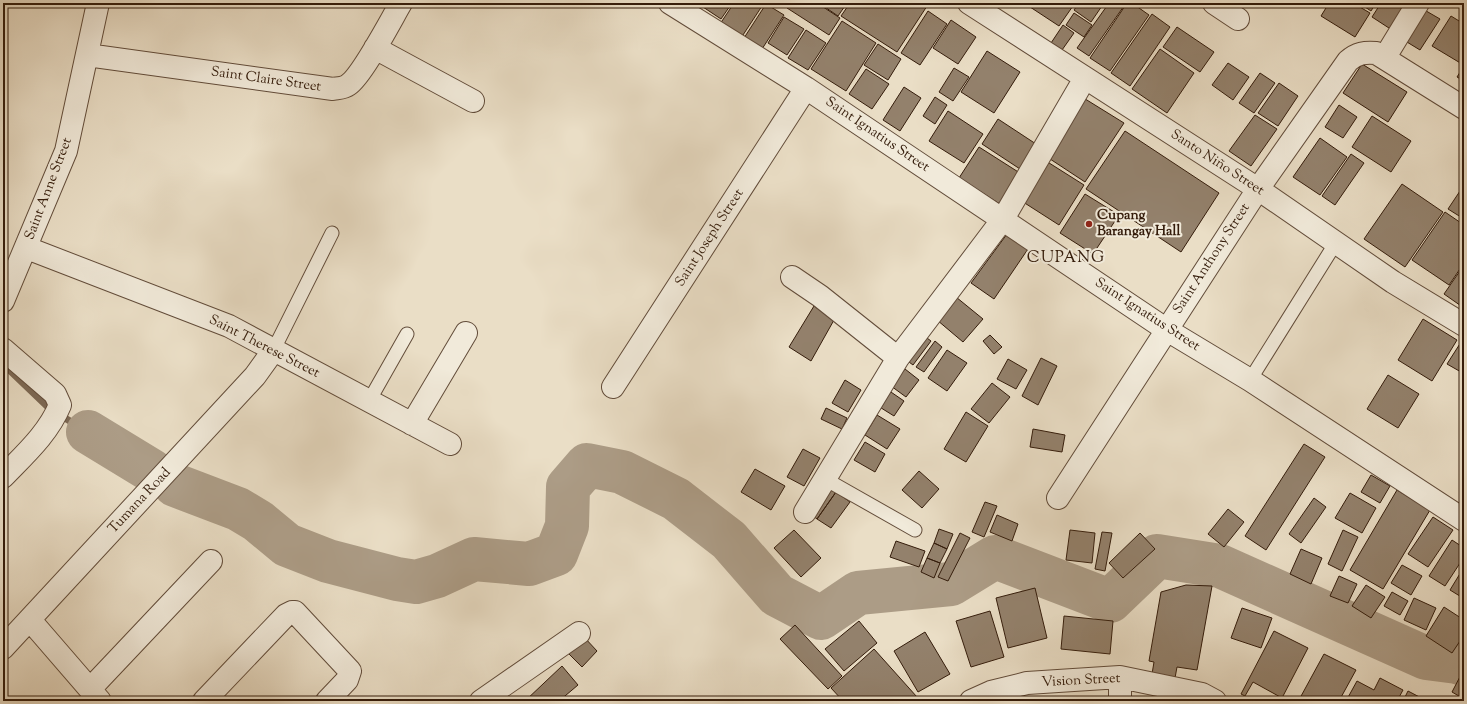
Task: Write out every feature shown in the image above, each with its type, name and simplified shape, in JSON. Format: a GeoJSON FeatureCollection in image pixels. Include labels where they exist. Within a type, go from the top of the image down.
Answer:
{"type":"FeatureCollection","features":[{"type":"Feature","properties":{"kind":"street","name":"Saint Anne Street"},"geometry":{"type":"LineString","coordinates":[[3,301],[27,248],[66,151],[98,3]]}},
{"type":"Feature","properties":{"kind":"street","name":"Saint Claire Street"},"geometry":{"type":"LineString","coordinates":[[87,55],[333,89],[341,88],[351,83],[375,48],[401,3]]}},
{"type":"Feature","properties":{"kind":"street","name":"Saint Ignatius Street"},"geometry":{"type":"LineString","coordinates":[[670,3],[806,88],[1167,330],[1250,380],[1464,520]]}},
{"type":"Feature","properties":{"kind":"street","name":"Santo Niño Street"},"geometry":{"type":"LineString","coordinates":[[969,3],[1258,189],[1335,244],[1393,282],[1464,325]]}},
{"type":"Feature","properties":{"kind":"street"},"geometry":{"type":"LineString","coordinates":[[1214,3],[1238,19]]}},
{"type":"Feature","properties":{"kind":"street"},"geometry":{"type":"LineString","coordinates":[[1418,3],[1376,54],[1464,108]]}},
{"type":"Feature","properties":{"kind":"street"},"geometry":{"type":"LineString","coordinates":[[375,48],[473,101]]}},
{"type":"Feature","properties":{"kind":"street","name":"Saint Anthony Street"},"geometry":{"type":"LineString","coordinates":[[1058,498],[1258,189],[1348,61],[1353,56],[1376,54]]}},
{"type":"Feature","properties":{"kind":"street"},"geometry":{"type":"LineString","coordinates":[[805,512],[898,358],[1003,219],[1085,78]]}},
{"type":"Feature","properties":{"kind":"street","name":"Saint Joseph Street"},"geometry":{"type":"LineString","coordinates":[[613,387],[806,88]]}},
{"type":"Feature","properties":{"kind":"street","name":"Saint Therese Street"},"geometry":{"type":"LineString","coordinates":[[27,248],[229,326],[273,351],[450,444]]}},
{"type":"Feature","properties":{"kind":"street"},"geometry":{"type":"LineString","coordinates":[[792,277],[820,296],[898,358]]}},
{"type":"Feature","properties":{"kind":"street"},"geometry":{"type":"LineString","coordinates":[[412,424],[466,333]]}},
{"type":"Feature","properties":{"kind":"street"},"geometry":{"type":"LineString","coordinates":[[3,349],[55,394],[57,413],[42,436],[3,477]]}},
{"type":"Feature","properties":{"kind":"street","name":"Tumana Road"},"geometry":{"type":"LineString","coordinates":[[3,648],[255,376],[273,351]]}},
{"type":"Feature","properties":{"kind":"street"},"geometry":{"type":"LineString","coordinates":[[30,620],[95,695],[211,561]]}},
{"type":"Feature","properties":{"kind":"street"},"geometry":{"type":"LineString","coordinates":[[204,701],[286,615],[295,612],[350,671],[347,680],[327,701]]}},
{"type":"Feature","properties":{"kind":"street"},"geometry":{"type":"LineString","coordinates":[[481,701],[579,633]]}},
{"type":"Feature","properties":{"kind":"street"},"geometry":{"type":"LineString","coordinates":[[1120,677],[1120,701]]}},
{"type":"Feature","properties":{"kind":"street","name":"Vision Street"},"geometry":{"type":"LineString","coordinates":[[971,701],[991,692],[1027,683],[1120,677],[1202,694],[1215,701]]}},
{"type":"Feature","properties":{"kind":"lane"},"geometry":{"type":"LineString","coordinates":[[273,351],[332,233]]}},
{"type":"Feature","properties":{"kind":"lane"},"geometry":{"type":"LineString","coordinates":[[1250,380],[1335,244]]}},
{"type":"Feature","properties":{"kind":"lane"},"geometry":{"type":"LineString","coordinates":[[369,401],[407,334]]}},
{"type":"Feature","properties":{"kind":"lane"},"geometry":{"type":"LineString","coordinates":[[825,479],[915,530]]}},
{"type":"Feature","properties":{"kind":"building"},"geometry":{"type":"Polygon","coordinates":[[[705,3],[732,3],[721,19],[703,7],[705,3]]]}},
{"type":"Feature","properties":{"kind":"building"},"geometry":{"type":"Polygon","coordinates":[[[734,3],[764,3],[741,38],[720,24],[734,3]]]}},
{"type":"Feature","properties":{"kind":"building"},"geometry":{"type":"Polygon","coordinates":[[[790,3],[817,3],[840,18],[829,35],[787,8],[790,3]]]}},
{"type":"Feature","properties":{"kind":"building"},"geometry":{"type":"Polygon","coordinates":[[[819,3],[847,3],[838,16],[819,3]]]}},
{"type":"Feature","properties":{"kind":"building"},"geometry":{"type":"Polygon","coordinates":[[[850,3],[929,3],[897,52],[841,16],[850,3]]]}},
{"type":"Feature","properties":{"kind":"building"},"geometry":{"type":"Polygon","coordinates":[[[1024,3],[1075,3],[1059,26],[1024,3]]]}},
{"type":"Feature","properties":{"kind":"building"},"geometry":{"type":"Polygon","coordinates":[[[1079,3],[1104,3],[1091,22],[1074,10],[1079,3]]]}},
{"type":"Feature","properties":{"kind":"building"},"geometry":{"type":"Polygon","coordinates":[[[1109,3],[1126,3],[1089,56],[1077,48],[1109,3]]]}},
{"type":"Feature","properties":{"kind":"building"},"geometry":{"type":"Polygon","coordinates":[[[1127,3],[1132,3],[1149,15],[1110,71],[1090,58],[1127,3]]]}},
{"type":"Feature","properties":{"kind":"building"},"geometry":{"type":"Polygon","coordinates":[[[1329,3],[1353,3],[1370,13],[1355,37],[1321,16],[1329,3]]]}},
{"type":"Feature","properties":{"kind":"building"},"geometry":{"type":"Polygon","coordinates":[[[1359,3],[1376,3],[1371,11],[1359,3]]]}},
{"type":"Feature","properties":{"kind":"building"},"geometry":{"type":"Polygon","coordinates":[[[1381,3],[1408,3],[1392,30],[1372,17],[1381,3]]]}},
{"type":"Feature","properties":{"kind":"building"},"geometry":{"type":"Polygon","coordinates":[[[766,4],[784,15],[762,49],[744,38],[766,4]]]}},
{"type":"Feature","properties":{"kind":"building"},"geometry":{"type":"Polygon","coordinates":[[[1421,8],[1440,19],[1420,50],[1402,39],[1421,8]]]}},
{"type":"Feature","properties":{"kind":"building"},"geometry":{"type":"Polygon","coordinates":[[[928,11],[947,24],[920,65],[901,53],[928,11]]]}},
{"type":"Feature","properties":{"kind":"building"},"geometry":{"type":"Polygon","coordinates":[[[1074,13],[1092,25],[1084,37],[1066,25],[1074,13]]]}},
{"type":"Feature","properties":{"kind":"building"},"geometry":{"type":"Polygon","coordinates":[[[1152,14],[1170,27],[1130,86],[1111,73],[1152,14]]]}},
{"type":"Feature","properties":{"kind":"building"},"geometry":{"type":"Polygon","coordinates":[[[1451,16],[1464,24],[1464,61],[1462,64],[1432,46],[1451,16]]]}},
{"type":"Feature","properties":{"kind":"building"},"geometry":{"type":"Polygon","coordinates":[[[784,17],[804,29],[787,55],[768,43],[784,17]]]}},
{"type":"Feature","properties":{"kind":"building"},"geometry":{"type":"Polygon","coordinates":[[[951,20],[976,37],[958,64],[933,48],[951,20]]]}},
{"type":"Feature","properties":{"kind":"building"},"geometry":{"type":"Polygon","coordinates":[[[842,21],[876,43],[846,91],[811,69],[842,21]]]}},
{"type":"Feature","properties":{"kind":"building"},"geometry":{"type":"Polygon","coordinates":[[[1063,25],[1074,33],[1062,50],[1051,43],[1063,25]]]}},
{"type":"Feature","properties":{"kind":"building"},"geometry":{"type":"Polygon","coordinates":[[[1177,27],[1214,52],[1200,72],[1163,47],[1177,27]]]}},
{"type":"Feature","properties":{"kind":"building"},"geometry":{"type":"Polygon","coordinates":[[[806,30],[826,43],[808,70],[788,58],[806,30]]]}},
{"type":"Feature","properties":{"kind":"building"},"geometry":{"type":"Polygon","coordinates":[[[878,44],[901,59],[888,80],[864,65],[878,44]]]}},
{"type":"Feature","properties":{"kind":"building"},"geometry":{"type":"Polygon","coordinates":[[[1160,49],[1194,73],[1167,113],[1132,89],[1160,49]]]}},
{"type":"Feature","properties":{"kind":"building"},"geometry":{"type":"Polygon","coordinates":[[[987,51],[1020,72],[994,113],[961,92],[987,51]]]}},
{"type":"Feature","properties":{"kind":"building"},"geometry":{"type":"Polygon","coordinates":[[[1228,63],[1249,77],[1233,100],[1212,85],[1228,63]]]}},
{"type":"Feature","properties":{"kind":"building"},"geometry":{"type":"Polygon","coordinates":[[[1362,64],[1407,92],[1388,122],[1343,93],[1362,64]]]}},
{"type":"Feature","properties":{"kind":"building"},"geometry":{"type":"Polygon","coordinates":[[[1464,66],[1464,81],[1457,77],[1464,66]]]}},
{"type":"Feature","properties":{"kind":"building"},"geometry":{"type":"Polygon","coordinates":[[[954,68],[969,77],[953,101],[939,92],[954,68]]]}},
{"type":"Feature","properties":{"kind":"building"},"geometry":{"type":"Polygon","coordinates":[[[866,69],[889,84],[872,109],[849,94],[866,69]]]}},
{"type":"Feature","properties":{"kind":"building"},"geometry":{"type":"Polygon","coordinates":[[[1260,73],[1275,83],[1254,113],[1239,103],[1260,73]]]}},
{"type":"Feature","properties":{"kind":"building"},"geometry":{"type":"Polygon","coordinates":[[[1279,83],[1298,96],[1278,126],[1258,113],[1279,83]]]}},
{"type":"Feature","properties":{"kind":"building"},"geometry":{"type":"Polygon","coordinates":[[[904,87],[921,98],[900,131],[883,120],[904,87]]]}},
{"type":"Feature","properties":{"kind":"building"},"geometry":{"type":"Polygon","coordinates":[[[935,97],[947,105],[935,124],[923,116],[935,97]]]}},
{"type":"Feature","properties":{"kind":"building"},"geometry":{"type":"Polygon","coordinates":[[[1082,97],[1124,123],[1085,182],[1044,155],[1082,97]]]}},
{"type":"Feature","properties":{"kind":"building"},"geometry":{"type":"Polygon","coordinates":[[[1339,105],[1357,117],[1343,138],[1325,127],[1339,105]]]}},
{"type":"Feature","properties":{"kind":"building"},"geometry":{"type":"Polygon","coordinates":[[[948,111],[983,134],[964,163],[929,141],[948,111]]]}},
{"type":"Feature","properties":{"kind":"building"},"geometry":{"type":"Polygon","coordinates":[[[1255,115],[1277,129],[1251,166],[1229,151],[1255,115]]]}},
{"type":"Feature","properties":{"kind":"building"},"geometry":{"type":"Polygon","coordinates":[[[1372,116],[1411,141],[1391,172],[1352,147],[1372,116]]]}},
{"type":"Feature","properties":{"kind":"building"},"geometry":{"type":"Polygon","coordinates":[[[998,119],[1036,144],[1020,169],[982,144],[998,119]]]}},
{"type":"Feature","properties":{"kind":"building"},"geometry":{"type":"Polygon","coordinates":[[[1125,131],[1219,193],[1181,252],[1086,189],[1125,131]]]}},
{"type":"Feature","properties":{"kind":"building"},"geometry":{"type":"Polygon","coordinates":[[[1320,138],[1347,157],[1320,195],[1293,177],[1320,138]]]}},
{"type":"Feature","properties":{"kind":"building"},"geometry":{"type":"Polygon","coordinates":[[[979,147],[1023,175],[1003,206],[959,178],[979,147]]]}},
{"type":"Feature","properties":{"kind":"building"},"geometry":{"type":"Polygon","coordinates":[[[1351,154],[1364,163],[1335,205],[1322,196],[1351,154]]]}},
{"type":"Feature","properties":{"kind":"building"},"geometry":{"type":"Polygon","coordinates":[[[1046,161],[1084,185],[1059,225],[1020,200],[1046,161]]]}},
{"type":"Feature","properties":{"kind":"building"},"geometry":{"type":"Polygon","coordinates":[[[1402,184],[1443,212],[1405,267],[1364,239],[1402,184]]]}},
{"type":"Feature","properties":{"kind":"building"},"geometry":{"type":"Polygon","coordinates":[[[1464,185],[1464,219],[1448,209],[1464,185]]]}},
{"type":"Feature","properties":{"kind":"building","name":"Cupang Barangay Hall"},"geometry":{"type":"Polygon","coordinates":[[[1085,194],[1119,215],[1093,254],[1060,233],[1085,194]]]}},
{"type":"Feature","properties":{"kind":"building"},"geometry":{"type":"Polygon","coordinates":[[[1445,212],[1464,225],[1464,263],[1449,285],[1412,260],[1445,212]]]}},
{"type":"Feature","properties":{"kind":"building"},"geometry":{"type":"Polygon","coordinates":[[[1007,234],[1028,249],[994,299],[971,283],[1007,234]]]}},
{"type":"Feature","properties":{"kind":"building"},"geometry":{"type":"Polygon","coordinates":[[[1464,265],[1464,308],[1444,294],[1464,265]]]}},
{"type":"Feature","properties":{"kind":"building"},"geometry":{"type":"Polygon","coordinates":[[[956,297],[983,319],[963,342],[937,320],[956,297]]]}},
{"type":"Feature","properties":{"kind":"building"},"geometry":{"type":"Polygon","coordinates":[[[814,306],[834,320],[811,361],[789,347],[814,306]]]}},
{"type":"Feature","properties":{"kind":"building"},"geometry":{"type":"Polygon","coordinates":[[[1423,319],[1457,340],[1432,381],[1398,360],[1423,319]]]}},
{"type":"Feature","properties":{"kind":"building"},"geometry":{"type":"Polygon","coordinates":[[[923,335],[931,341],[913,365],[905,359],[923,335]]]}},
{"type":"Feature","properties":{"kind":"building"},"geometry":{"type":"Polygon","coordinates":[[[990,335],[1002,347],[994,354],[983,341],[990,335]]]}},
{"type":"Feature","properties":{"kind":"building"},"geometry":{"type":"Polygon","coordinates":[[[1463,339],[1464,368],[1461,372],[1447,364],[1463,339]]]}},
{"type":"Feature","properties":{"kind":"building"},"geometry":{"type":"Polygon","coordinates":[[[935,341],[942,347],[924,372],[916,367],[935,341]]]}},
{"type":"Feature","properties":{"kind":"building"},"geometry":{"type":"Polygon","coordinates":[[[947,350],[967,363],[947,391],[928,378],[947,350]]]}},
{"type":"Feature","properties":{"kind":"building"},"geometry":{"type":"Polygon","coordinates":[[[1041,358],[1057,366],[1038,405],[1022,396],[1041,358]]]}},
{"type":"Feature","properties":{"kind":"building"},"geometry":{"type":"Polygon","coordinates":[[[1008,359],[1027,370],[1016,389],[997,379],[1008,359]]]}},
{"type":"Feature","properties":{"kind":"building"},"geometry":{"type":"Polygon","coordinates":[[[905,369],[919,380],[906,397],[891,386],[905,369]]]}},
{"type":"Feature","properties":{"kind":"building"},"geometry":{"type":"Polygon","coordinates":[[[1388,375],[1419,394],[1398,428],[1367,409],[1388,375]]]}},
{"type":"Feature","properties":{"kind":"building"},"geometry":{"type":"Polygon","coordinates":[[[845,380],[861,390],[848,412],[832,403],[845,380]]]}},
{"type":"Feature","properties":{"kind":"building"},"geometry":{"type":"Polygon","coordinates":[[[992,383],[1010,397],[989,423],[971,409],[992,383]]]}},
{"type":"Feature","properties":{"kind":"building"},"geometry":{"type":"Polygon","coordinates":[[[888,390],[904,401],[894,416],[878,406],[888,390]]]}},
{"type":"Feature","properties":{"kind":"building"},"geometry":{"type":"Polygon","coordinates":[[[826,408],[847,418],[842,429],[821,419],[826,408]]]}},
{"type":"Feature","properties":{"kind":"building"},"geometry":{"type":"Polygon","coordinates":[[[966,412],[988,426],[966,462],[944,449],[966,412]]]}},
{"type":"Feature","properties":{"kind":"building"},"geometry":{"type":"Polygon","coordinates":[[[877,415],[900,429],[887,449],[865,435],[877,415]]]}},
{"type":"Feature","properties":{"kind":"building"},"geometry":{"type":"Polygon","coordinates":[[[1033,429],[1065,435],[1062,452],[1030,447],[1033,429]]]}},
{"type":"Feature","properties":{"kind":"building"},"geometry":{"type":"Polygon","coordinates":[[[865,442],[885,454],[875,472],[854,460],[865,442]]]}},
{"type":"Feature","properties":{"kind":"building"},"geometry":{"type":"Polygon","coordinates":[[[1304,444],[1325,457],[1266,550],[1245,536],[1304,444]]]}},
{"type":"Feature","properties":{"kind":"building"},"geometry":{"type":"Polygon","coordinates":[[[803,449],[820,458],[804,486],[787,477],[803,449]]]}},
{"type":"Feature","properties":{"kind":"building"},"geometry":{"type":"Polygon","coordinates":[[[755,469],[785,486],[771,510],[741,492],[755,469]]]}},
{"type":"Feature","properties":{"kind":"building"},"geometry":{"type":"Polygon","coordinates":[[[919,471],[939,489],[922,508],[902,490],[919,471]]]}},
{"type":"Feature","properties":{"kind":"building"},"geometry":{"type":"Polygon","coordinates":[[[1371,475],[1390,486],[1380,503],[1361,492],[1371,475]]]}},
{"type":"Feature","properties":{"kind":"building"},"geometry":{"type":"Polygon","coordinates":[[[827,486],[836,492],[817,519],[808,512],[827,486]]]}},
{"type":"Feature","properties":{"kind":"building"},"geometry":{"type":"Polygon","coordinates":[[[1397,490],[1430,510],[1383,589],[1350,570],[1397,490]]]}},
{"type":"Feature","properties":{"kind":"building"},"geometry":{"type":"Polygon","coordinates":[[[836,492],[850,502],[831,528],[817,519],[836,492]]]}},
{"type":"Feature","properties":{"kind":"building"},"geometry":{"type":"Polygon","coordinates":[[[1350,493],[1376,508],[1362,533],[1335,518],[1350,493]]]}},
{"type":"Feature","properties":{"kind":"building"},"geometry":{"type":"Polygon","coordinates":[[[1314,498],[1326,507],[1301,543],[1289,534],[1314,498]]]}},
{"type":"Feature","properties":{"kind":"building"},"geometry":{"type":"Polygon","coordinates":[[[985,502],[997,506],[984,537],[972,532],[985,502]]]}},
{"type":"Feature","properties":{"kind":"building"},"geometry":{"type":"Polygon","coordinates":[[[1228,509],[1244,522],[1224,547],[1208,534],[1228,509]]]}},
{"type":"Feature","properties":{"kind":"building"},"geometry":{"type":"Polygon","coordinates":[[[997,515],[1018,524],[1012,541],[990,532],[997,515]]]}},
{"type":"Feature","properties":{"kind":"building"},"geometry":{"type":"Polygon","coordinates":[[[1433,517],[1453,530],[1428,567],[1408,554],[1433,517]]]}},
{"type":"Feature","properties":{"kind":"building"},"geometry":{"type":"Polygon","coordinates":[[[939,529],[953,534],[947,549],[934,543],[939,529]]]}},
{"type":"Feature","properties":{"kind":"building"},"geometry":{"type":"Polygon","coordinates":[[[794,530],[821,558],[801,577],[774,548],[794,530]]]}},
{"type":"Feature","properties":{"kind":"building"},"geometry":{"type":"Polygon","coordinates":[[[1070,530],[1095,533],[1092,563],[1066,560],[1070,530]]]}},
{"type":"Feature","properties":{"kind":"building"},"geometry":{"type":"Polygon","coordinates":[[[1343,530],[1358,537],[1342,571],[1328,564],[1343,530]]]}},
{"type":"Feature","properties":{"kind":"building"},"geometry":{"type":"Polygon","coordinates":[[[1102,532],[1112,533],[1105,571],[1095,569],[1102,532]]]}},
{"type":"Feature","properties":{"kind":"building"},"geometry":{"type":"Polygon","coordinates":[[[960,533],[970,538],[948,581],[938,577],[960,533]]]}},
{"type":"Feature","properties":{"kind":"building"},"geometry":{"type":"Polygon","coordinates":[[[1140,533],[1155,549],[1123,578],[1109,563],[1140,533]]]}},
{"type":"Feature","properties":{"kind":"building"},"geometry":{"type":"Polygon","coordinates":[[[1452,540],[1464,548],[1464,557],[1445,586],[1429,576],[1452,540]]]}},
{"type":"Feature","properties":{"kind":"building"},"geometry":{"type":"Polygon","coordinates":[[[896,541],[925,551],[919,567],[890,557],[896,541]]]}},
{"type":"Feature","properties":{"kind":"building"},"geometry":{"type":"Polygon","coordinates":[[[934,543],[947,549],[940,563],[927,558],[934,543]]]}},
{"type":"Feature","properties":{"kind":"building"},"geometry":{"type":"Polygon","coordinates":[[[1301,549],[1322,558],[1311,584],[1290,574],[1301,549]]]}},
{"type":"Feature","properties":{"kind":"building"},"geometry":{"type":"Polygon","coordinates":[[[927,558],[940,563],[934,578],[921,572],[927,558]]]}},
{"type":"Feature","properties":{"kind":"building"},"geometry":{"type":"Polygon","coordinates":[[[1402,565],[1422,576],[1411,595],[1391,583],[1402,565]]]}},
{"type":"Feature","properties":{"kind":"building"},"geometry":{"type":"Polygon","coordinates":[[[1464,567],[1464,597],[1463,598],[1450,590],[1464,567]]]}},
{"type":"Feature","properties":{"kind":"building"},"geometry":{"type":"Polygon","coordinates":[[[1339,576],[1357,584],[1348,603],[1330,596],[1339,576]]]}},
{"type":"Feature","properties":{"kind":"building"},"geometry":{"type":"Polygon","coordinates":[[[1186,585],[1212,586],[1197,670],[1177,667],[1175,678],[1152,674],[1154,662],[1149,661],[1161,592],[1186,585]]]}},
{"type":"Feature","properties":{"kind":"building"},"geometry":{"type":"Polygon","coordinates":[[[1366,585],[1385,597],[1371,618],[1352,606],[1366,585]]]}},
{"type":"Feature","properties":{"kind":"building"},"geometry":{"type":"Polygon","coordinates":[[[1035,588],[1047,638],[1008,648],[996,598],[1035,588]]]}},
{"type":"Feature","properties":{"kind":"building"},"geometry":{"type":"Polygon","coordinates":[[[1392,592],[1408,601],[1400,615],[1384,606],[1392,592]]]}},
{"type":"Feature","properties":{"kind":"building"},"geometry":{"type":"Polygon","coordinates":[[[1414,598],[1436,608],[1426,630],[1404,620],[1414,598]]]}},
{"type":"Feature","properties":{"kind":"building"},"geometry":{"type":"Polygon","coordinates":[[[1444,607],[1464,620],[1464,635],[1452,653],[1426,636],[1444,607]]]}},
{"type":"Feature","properties":{"kind":"building"},"geometry":{"type":"Polygon","coordinates":[[[1242,608],[1272,618],[1261,648],[1231,638],[1242,608]]]}},
{"type":"Feature","properties":{"kind":"building"},"geometry":{"type":"Polygon","coordinates":[[[990,611],[1004,657],[971,667],[956,621],[990,611]]]}},
{"type":"Feature","properties":{"kind":"building"},"geometry":{"type":"Polygon","coordinates":[[[1064,616],[1113,621],[1110,654],[1061,649],[1064,616]]]}},
{"type":"Feature","properties":{"kind":"building"},"geometry":{"type":"Polygon","coordinates":[[[859,621],[877,643],[844,671],[825,649],[859,621]]]}},
{"type":"Feature","properties":{"kind":"building"},"geometry":{"type":"Polygon","coordinates":[[[795,625],[842,676],[828,689],[780,639],[795,625]]]}},
{"type":"Feature","properties":{"kind":"building"},"geometry":{"type":"Polygon","coordinates":[[[1274,631],[1308,648],[1282,698],[1253,682],[1245,696],[1241,694],[1274,631]]]}},
{"type":"Feature","properties":{"kind":"building"},"geometry":{"type":"Polygon","coordinates":[[[925,632],[950,674],[918,692],[894,651],[925,632]]]}},
{"type":"Feature","properties":{"kind":"building"},"geometry":{"type":"Polygon","coordinates":[[[584,637],[597,651],[582,667],[568,653],[584,637]]]}},
{"type":"Feature","properties":{"kind":"building"},"geometry":{"type":"Polygon","coordinates":[[[874,649],[917,697],[912,701],[843,701],[831,688],[874,649]]]}},
{"type":"Feature","properties":{"kind":"building"},"geometry":{"type":"Polygon","coordinates":[[[1324,654],[1356,670],[1339,701],[1305,701],[1300,698],[1324,654]]]}},
{"type":"Feature","properties":{"kind":"building"},"geometry":{"type":"Polygon","coordinates":[[[562,666],[578,685],[559,701],[525,701],[562,666]]]}},
{"type":"Feature","properties":{"kind":"building"},"geometry":{"type":"Polygon","coordinates":[[[1464,669],[1464,699],[1452,692],[1464,669]]]}},
{"type":"Feature","properties":{"kind":"building"},"geometry":{"type":"Polygon","coordinates":[[[1380,678],[1403,690],[1397,701],[1346,701],[1357,681],[1374,690],[1380,678]]]}},
{"type":"Feature","properties":{"kind":"building"},"geometry":{"type":"Polygon","coordinates":[[[1408,691],[1427,701],[1403,701],[1408,691]]]}},
{"type":"Feature","properties":{"kind":"waterway"},"geometry":{"type":"LineString","coordinates":[[3,364],[50,409],[88,432]]}},
{"type":"Feature","properties":{"kind":"waterway"},"geometry":{"type":"LineString","coordinates":[[88,432],[152,471]]}},
{"type":"Feature","properties":{"kind":"waterway"},"geometry":{"type":"LineString","coordinates":[[175,485],[238,509],[258,521],[287,545],[328,561],[397,579],[416,582],[437,576],[474,559],[529,564],[556,554],[567,526],[568,487],[587,465],[622,472],[676,499],[729,540],[777,595],[821,618],[858,593],[951,584],[995,557],[1110,601],[1157,556],[1220,566],[1426,658],[1464,664]]}},
{"type":"Feature","properties":{"kind":"place","name":"Cupang Barangay Hall"},"geometry":{"type":"Point","coordinates":[1089,224]}},
{"type":"Feature","properties":{"kind":"district","name":"CUPANG"},"geometry":{"type":"Point","coordinates":[1066,258]}}]}
